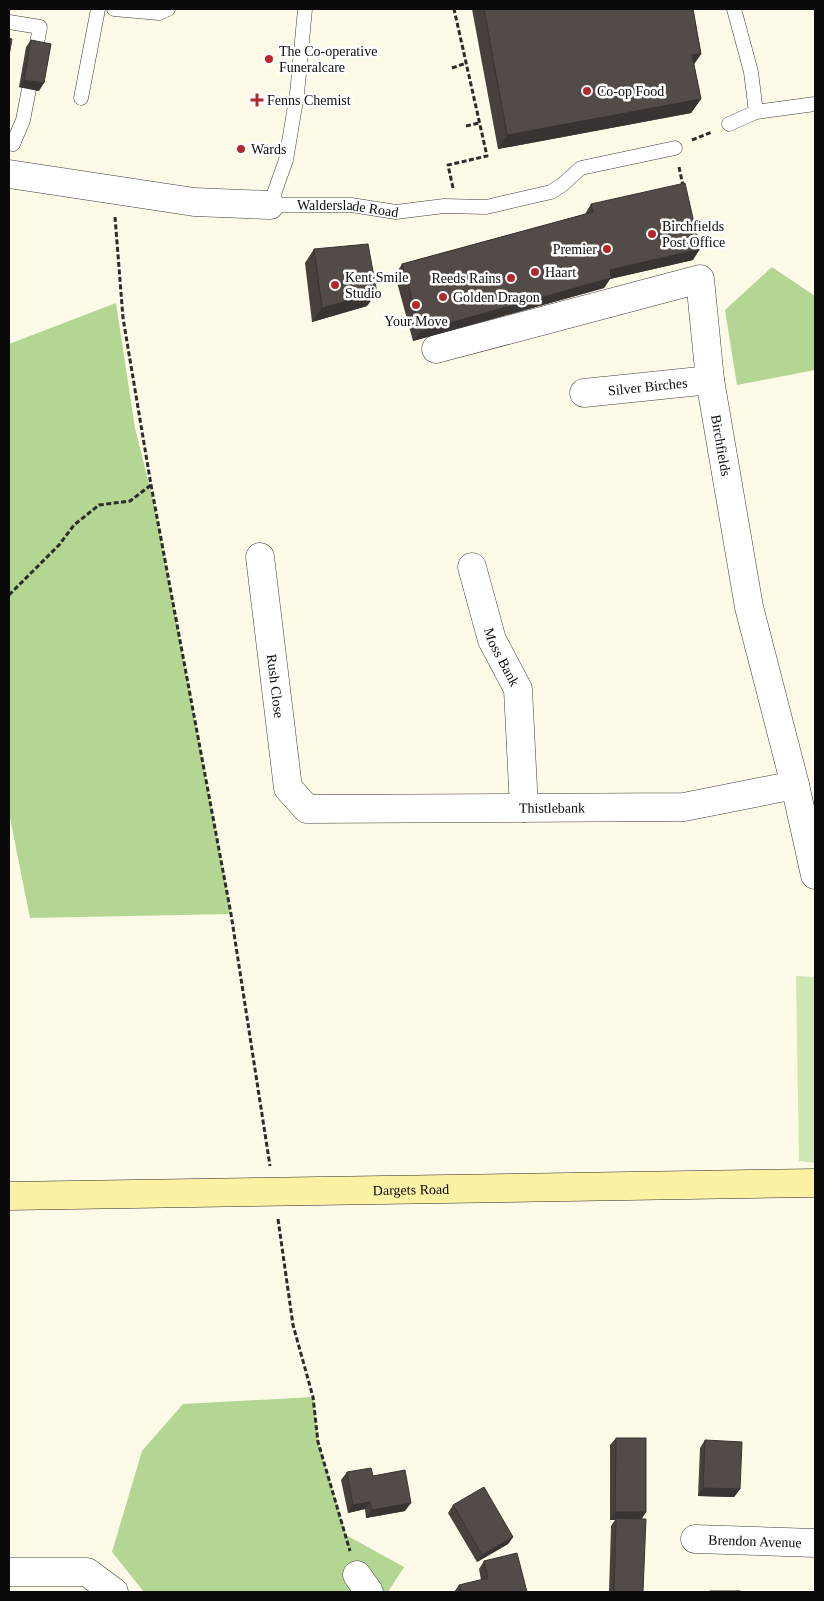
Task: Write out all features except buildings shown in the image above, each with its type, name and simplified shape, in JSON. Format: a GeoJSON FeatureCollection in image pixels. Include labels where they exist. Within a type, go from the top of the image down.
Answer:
{"type":"FeatureCollection","features":[{"type":"Feature","properties":{"kind":"street","name":"Walderslade Road"},"geometry":{"type":"LineString","coordinates":[[9,174],[194,202],[270,205]]}},
{"type":"Feature","properties":{"kind":"street","name":"Birchfields"},"geometry":{"type":"LineString","coordinates":[[436,349],[700,279],[710,380],[749,607],[795,785],[815,876]]}},
{"type":"Feature","properties":{"kind":"street","name":"Silver Birches"},"geometry":{"type":"LineString","coordinates":[[584,393],[710,380]]}},
{"type":"Feature","properties":{"kind":"street","name":"Rush Close"},"geometry":{"type":"LineString","coordinates":[[260,557],[288,788],[307,809]]}},
{"type":"Feature","properties":{"kind":"street","name":"Moss Bank"},"geometry":{"type":"LineString","coordinates":[[472,567],[492,640],[518,689],[524,808]]}},
{"type":"Feature","properties":{"kind":"street","name":"Thistlebank"},"geometry":{"type":"LineString","coordinates":[[307,809],[684,807],[795,785]]}},
{"type":"Feature","properties":{"kind":"street","name":"Dargets Road"},"geometry":{"type":"LineString","coordinates":[[9,1196],[274,1190],[815,1183]]}},
{"type":"Feature","properties":{"kind":"street","name":"Brendon Avenue"},"geometry":{"type":"LineString","coordinates":[[695,1539],[815,1544]]}},
{"type":"Feature","properties":{"kind":"street"},"geometry":{"type":"LineString","coordinates":[[9,1572],[87,1582],[114,1592]]}},
{"type":"Feature","properties":{"kind":"lane"},"geometry":{"type":"LineString","coordinates":[[81,98],[98,9]]}},
{"type":"Feature","properties":{"kind":"lane"},"geometry":{"type":"LineString","coordinates":[[114,9],[160,13],[168,9]]}},
{"type":"Feature","properties":{"kind":"lane"},"geometry":{"type":"LineString","coordinates":[[270,205],[286,160],[299,76],[305,9]]}},
{"type":"Feature","properties":{"kind":"lane"},"geometry":{"type":"LineString","coordinates":[[734,9],[751,72],[756,112]]}},
{"type":"Feature","properties":{"kind":"lane"},"geometry":{"type":"LineString","coordinates":[[9,22],[40,27],[36,49]]}},
{"type":"Feature","properties":{"kind":"lane"},"geometry":{"type":"LineString","coordinates":[[9,168],[11,139],[24,120],[29,89]]}},
{"type":"Feature","properties":{"kind":"lane"},"geometry":{"type":"LineString","coordinates":[[729,124],[756,112],[815,104]]}},
{"type":"Feature","properties":{"kind":"lane","name":"Walderslade Road"},"geometry":{"type":"LineString","coordinates":[[270,205],[351,204],[396,212],[444,206],[486,206],[551,192],[581,168],[675,148]]}},
{"type":"Feature","properties":{"kind":"path"},"geometry":{"type":"LineString","coordinates":[[454,9],[487,156],[448,165],[456,206]]}},
{"type":"Feature","properties":{"kind":"path"},"geometry":{"type":"LineString","coordinates":[[452,68],[466,63]]}},
{"type":"Feature","properties":{"kind":"path"},"geometry":{"type":"LineString","coordinates":[[466,126],[479,123]]}},
{"type":"Feature","properties":{"kind":"path"},"geometry":{"type":"LineString","coordinates":[[685,193],[675,148],[729,124]]}},
{"type":"Feature","properties":{"kind":"path"},"geometry":{"type":"LineString","coordinates":[[113,190],[123,318],[151,485],[231,914],[293,1325],[313,1397],[318,1442],[363,1584]]}},
{"type":"Feature","properties":{"kind":"path"},"geometry":{"type":"LineString","coordinates":[[9,595],[60,544],[74,525],[99,505],[130,501],[151,485]]}},
{"type":"Feature","properties":{"kind":"green space"},"geometry":{"type":"Polygon","coordinates":[[[772,267],[815,296],[815,370],[737,385],[725,310],[772,267]]]}},
{"type":"Feature","properties":{"kind":"green space"},"geometry":{"type":"Polygon","coordinates":[[[116,303],[135,428],[155,508],[231,914],[30,918],[9,813],[9,344],[116,303]]]}},
{"type":"Feature","properties":{"kind":"green space"},"geometry":{"type":"Polygon","coordinates":[[[796,976],[815,977],[815,1163],[799,1161],[796,976]]]}},
{"type":"Feature","properties":{"kind":"green space"},"geometry":{"type":"Polygon","coordinates":[[[313,1397],[318,1442],[346,1535],[404,1567],[388,1592],[144,1592],[112,1552],[142,1451],[183,1404],[313,1397]]]}},
{"type":"Feature","properties":{"kind":"place","name":"The Co-operative Funeralcare"},"geometry":{"type":"Point","coordinates":[269,59]}},
{"type":"Feature","properties":{"kind":"place","name":"Co-op Food"},"geometry":{"type":"Point","coordinates":[587,91]}},
{"type":"Feature","properties":{"kind":"place","name":"Fenns Chemist"},"geometry":{"type":"Point","coordinates":[257,100]}},
{"type":"Feature","properties":{"kind":"place","name":"Wards"},"geometry":{"type":"Point","coordinates":[241,149]}},
{"type":"Feature","properties":{"kind":"place","name":"Birchfields Post Office"},"geometry":{"type":"Point","coordinates":[652,234]}},
{"type":"Feature","properties":{"kind":"place","name":"Premier"},"geometry":{"type":"Point","coordinates":[607,249]}},
{"type":"Feature","properties":{"kind":"place","name":"Haart"},"geometry":{"type":"Point","coordinates":[535,272]}},
{"type":"Feature","properties":{"kind":"place","name":"Reeds Rains"},"geometry":{"type":"Point","coordinates":[511,278]}},
{"type":"Feature","properties":{"kind":"place","name":"Kent Smile Studio"},"geometry":{"type":"Point","coordinates":[335,285]}},
{"type":"Feature","properties":{"kind":"place","name":"Golden Dragon"},"geometry":{"type":"Point","coordinates":[443,297]}},
{"type":"Feature","properties":{"kind":"place","name":"Your Move"},"geometry":{"type":"Point","coordinates":[416,305]}}]}
